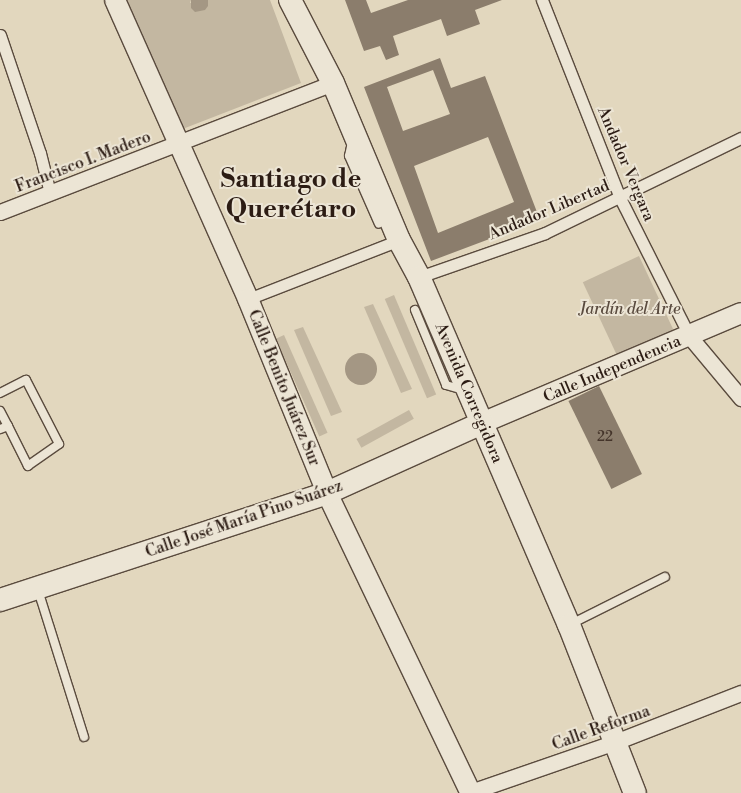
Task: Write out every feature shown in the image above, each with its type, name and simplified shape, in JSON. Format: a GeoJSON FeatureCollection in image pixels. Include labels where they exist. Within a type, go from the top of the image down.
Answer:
{"type":"FeatureCollection","features":[{"type":"Feature","properties":{"kind":"main road","name":"Avenida Corregidora"},"geometry":{"type":"LineString","coordinates":[[290,0],[333,83],[399,240],[419,277],[569,625],[635,793]]}},
{"type":"Feature","properties":{"kind":"main road","name":"Calle José María Pino Suárez"},"geometry":{"type":"LineString","coordinates":[[0,600],[327,493],[482,424]]}},
{"type":"Feature","properties":{"kind":"street","name":"Calle Benito Juárez Sur"},"geometry":{"type":"LineString","coordinates":[[115,0],[248,299],[327,493],[470,793]]}},
{"type":"Feature","properties":{"kind":"street","name":"Andador Vergara"},"geometry":{"type":"LineString","coordinates":[[542,0],[620,198],[690,337]]}},
{"type":"Feature","properties":{"kind":"street"},"geometry":{"type":"LineString","coordinates":[[0,35],[40,153],[50,193]]}},
{"type":"Feature","properties":{"kind":"street","name":"Francisco I. Madero"},"geometry":{"type":"LineString","coordinates":[[0,212],[333,83]]}},
{"type":"Feature","properties":{"kind":"street","name":"Andador Libertad"},"geometry":{"type":"LineString","coordinates":[[419,277],[545,233],[741,138]]}},
{"type":"Feature","properties":{"kind":"street"},"geometry":{"type":"LineString","coordinates":[[248,299],[399,240]]}},
{"type":"Feature","properties":{"kind":"street","name":"Calle Independencia"},"geometry":{"type":"LineString","coordinates":[[482,424],[690,337],[741,313]]}},
{"type":"Feature","properties":{"kind":"street"},"geometry":{"type":"LineString","coordinates":[[690,337],[741,398]]}},
{"type":"Feature","properties":{"kind":"street","name":"Calle Reforma"},"geometry":{"type":"LineString","coordinates":[[470,793],[615,742],[741,693]]}},
{"type":"Feature","properties":{"kind":"lane"},"geometry":{"type":"LineString","coordinates":[[355,133],[348,156],[378,224]]}},
{"type":"Feature","properties":{"kind":"lane"},"geometry":{"type":"LineString","coordinates":[[415,310],[446,385],[468,391]]}},
{"type":"Feature","properties":{"kind":"lane"},"geometry":{"type":"LineString","coordinates":[[0,393],[26,380],[59,444],[28,466],[0,411]]}},
{"type":"Feature","properties":{"kind":"lane"},"geometry":{"type":"LineString","coordinates":[[0,429],[8,426]]}},
{"type":"Feature","properties":{"kind":"lane"},"geometry":{"type":"LineString","coordinates":[[569,625],[665,577]]}},
{"type":"Feature","properties":{"kind":"lane"},"geometry":{"type":"LineString","coordinates":[[37,588],[84,737]]}},
{"type":"Feature","properties":{"kind":"green space"},"geometry":{"type":"Polygon","coordinates":[[[127,0],[191,0],[190,3],[208,0],[270,0],[301,83],[180,130],[127,0]]]}},
{"type":"Feature","properties":{"kind":"green space","name":"Jardín del Arte"},"geometry":{"type":"Polygon","coordinates":[[[639,256],[677,337],[620,363],[583,282],[639,256]]]}},
{"type":"Feature","properties":{"kind":"green space"},"geometry":{"type":"Polygon","coordinates":[[[394,295],[436,394],[427,398],[385,299],[394,295]]]}},
{"type":"Feature","properties":{"kind":"green space"},"geometry":{"type":"Polygon","coordinates":[[[373,304],[412,389],[401,393],[364,307],[373,304]]]}},
{"type":"Feature","properties":{"kind":"green space"},"geometry":{"type":"Polygon","coordinates":[[[303,327],[342,412],[331,416],[294,330],[303,327]]]}},
{"type":"Feature","properties":{"kind":"green space"},"geometry":{"type":"Polygon","coordinates":[[[284,335],[328,433],[319,436],[276,339],[284,335]]]}},
{"type":"Feature","properties":{"kind":"green space"},"geometry":{"type":"Polygon","coordinates":[[[409,410],[414,419],[361,448],[357,439],[409,410]]]}},
{"type":"Feature","properties":{"kind":"shaded area"},"geometry":{"type":"Polygon","coordinates":[[[191,0],[208,0],[208,6],[205,10],[195,12],[191,8],[191,0]]]}},
{"type":"Feature","properties":{"kind":"shaded area"},"geometry":{"type":"Polygon","coordinates":[[[361,353],[367,354],[372,358],[376,363],[376,375],[372,380],[367,384],[361,385],[355,384],[350,380],[346,375],[345,369],[346,363],[350,358],[355,354],[361,353]]]}},
{"type":"Feature","properties":{"kind":"building"},"geometry":{"type":"Polygon","coordinates":[[[345,0],[366,0],[371,13],[408,0],[502,0],[475,10],[480,24],[447,36],[441,19],[393,36],[399,55],[386,60],[380,46],[364,51],[345,0]]]}},
{"type":"Feature","properties":{"kind":"building"},"geometry":{"type":"Polygon","coordinates":[[[440,58],[451,88],[485,76],[540,220],[431,261],[364,87],[440,58]],[[433,70],[387,87],[403,131],[450,114],[433,70]],[[488,137],[414,166],[438,233],[514,202],[488,137]]]}},
{"type":"Feature","properties":{"kind":"building"},"geometry":{"type":"Polygon","coordinates":[[[599,386],[642,474],[611,489],[568,401],[599,386]]]}},
{"type":"Feature","properties":{"kind":"district","name":"Santiago de Querétaro"},"geometry":{"type":"Point","coordinates":[291,195]}}]}
